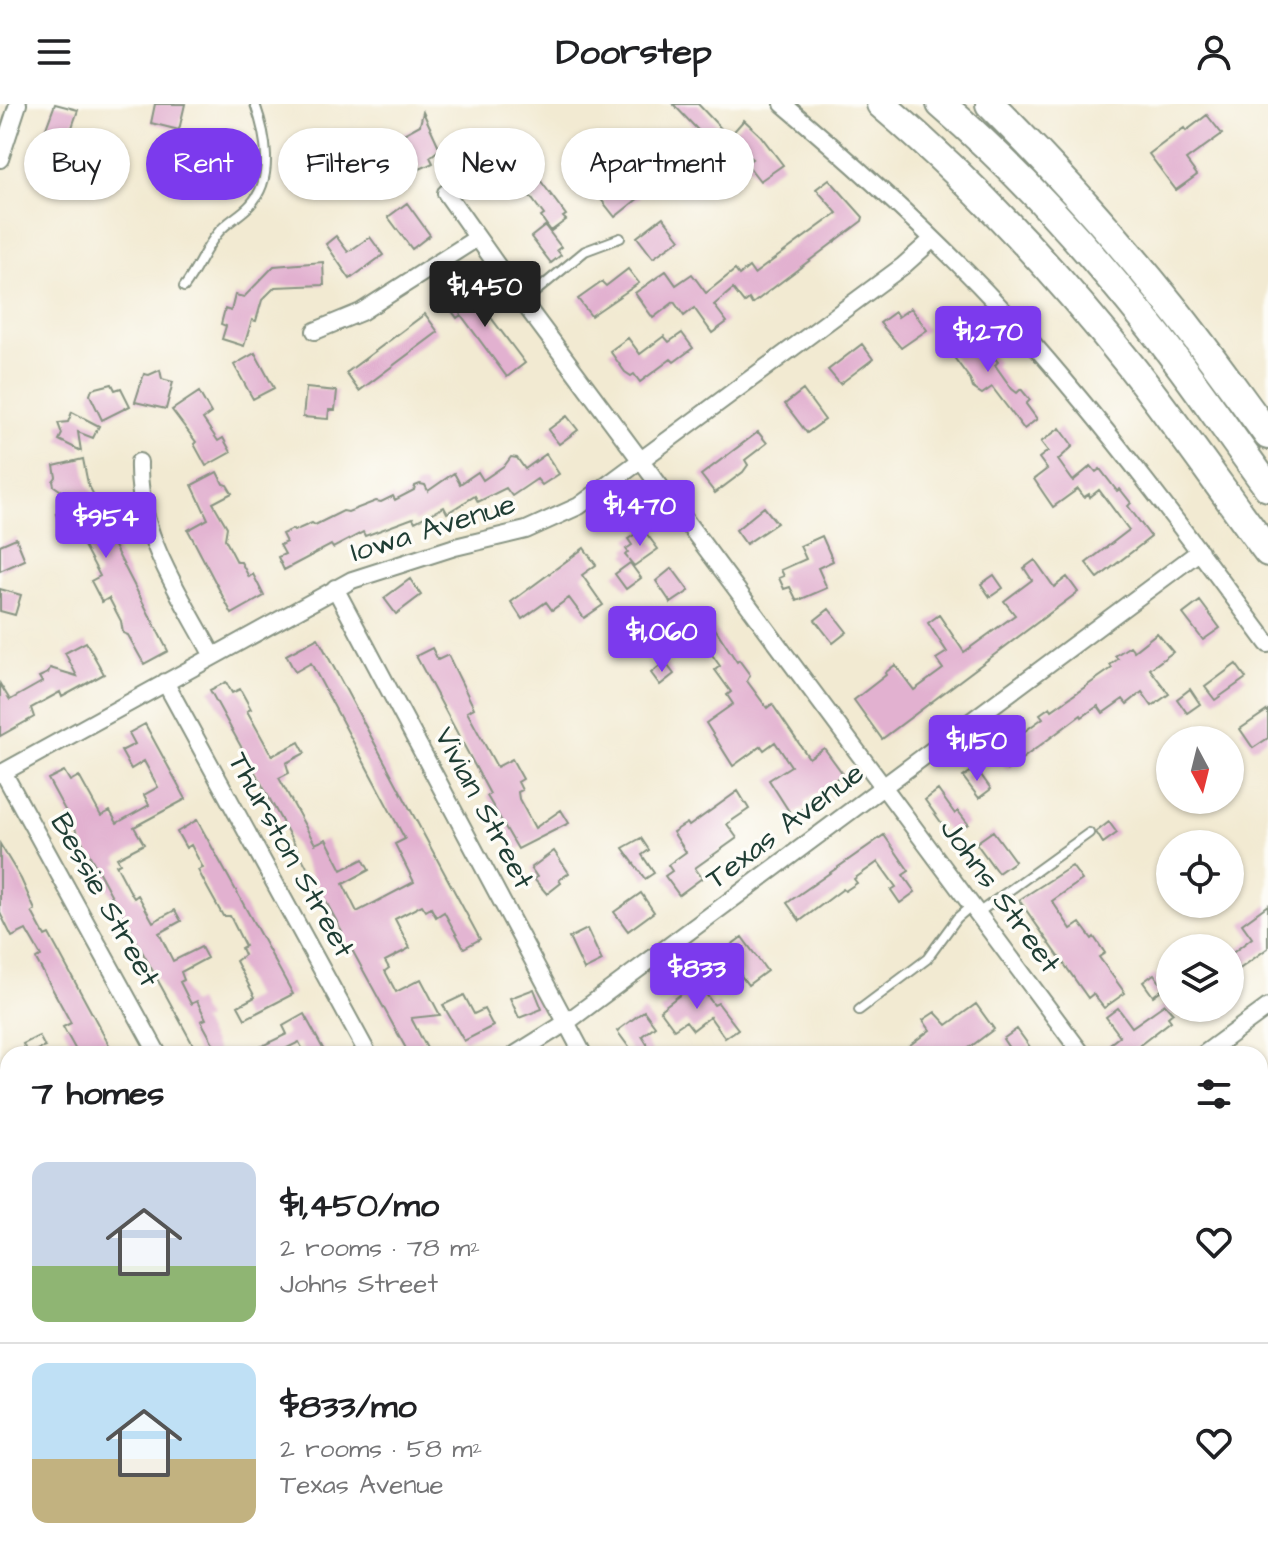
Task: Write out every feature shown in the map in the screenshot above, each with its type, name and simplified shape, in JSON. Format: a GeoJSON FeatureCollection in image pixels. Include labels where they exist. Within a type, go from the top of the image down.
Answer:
{"type":"FeatureCollection","features":[{"type":"Feature","properties":{"kind":"highway"},"geometry":{"type":"LineString","coordinates":[[881,104],[965,180],[1073,296],[1131,366],[1268,552]]}},
{"type":"Feature","properties":{"kind":"highway"},"geometry":{"type":"LineString","coordinates":[[941,104],[1034,193],[1096,261],[1151,328],[1268,487]]}},
{"type":"Feature","properties":{"kind":"highway"},"geometry":{"type":"LineString","coordinates":[[990,104],[1050,164],[1113,235],[1268,435]]}},
{"type":"Feature","properties":{"kind":"street"},"geometry":{"type":"LineString","coordinates":[[0,159],[18,104]]}},
{"type":"Feature","properties":{"kind":"street"},"geometry":{"type":"LineString","coordinates":[[783,104],[862,171],[1019,327],[1094,415],[1268,644]]}},
{"type":"Feature","properties":{"kind":"street","name":"Johns Street"},"geometry":{"type":"LineString","coordinates":[[451,200],[523,302],[1076,1046]]}},
{"type":"Feature","properties":{"kind":"street"},"geometry":{"type":"LineString","coordinates":[[315,331],[361,312],[477,238]]}},
{"type":"Feature","properties":{"kind":"street","name":"Iowa Avenue"},"geometry":{"type":"LineString","coordinates":[[1,773],[335,588],[374,571],[526,530],[579,506],[903,266],[933,239]]}},
{"type":"Feature","properties":{"kind":"street"},"geometry":{"type":"LineString","coordinates":[[139,462],[139,481],[148,530],[213,656]]}},
{"type":"Feature","properties":{"kind":"street","name":"Texas Avenue"},"geometry":{"type":"LineString","coordinates":[[529,1046],[567,1022],[1200,551]]}},
{"type":"Feature","properties":{"kind":"street","name":"Vivian Street"},"geometry":{"type":"LineString","coordinates":[[335,588],[579,1046]]}},
{"type":"Feature","properties":{"kind":"street","name":"Thurston Street"},"geometry":{"type":"LineString","coordinates":[[165,682],[364,1046]]}},
{"type":"Feature","properties":{"kind":"street","name":"Bessie Street"},"geometry":{"type":"LineString","coordinates":[[1,773],[154,1046]]}},
{"type":"Feature","properties":{"kind":"street"},"geometry":{"type":"LineString","coordinates":[[1215,1046],[1268,1007]]}},
{"type":"Feature","properties":{"kind":"lane"},"geometry":{"type":"LineString","coordinates":[[184,287],[214,237],[249,206],[263,181],[265,140],[255,104]]}},
{"type":"Feature","properties":{"kind":"lane"},"geometry":{"type":"LineString","coordinates":[[523,302],[585,251],[620,238]]}},
{"type":"Feature","properties":{"kind":"lane"},"geometry":{"type":"LineString","coordinates":[[859,1010],[927,959],[957,918],[1089,833]]}},
{"type":"Feature","properties":{"kind":"building"},"geometry":{"type":"Polygon","coordinates":[[[55,104],[78,110],[72,128],[46,128],[55,104]]]}},
{"type":"Feature","properties":{"kind":"building"},"geometry":{"type":"Polygon","coordinates":[[[155,104],[185,104],[179,128],[151,123],[155,104]]]}},
{"type":"Feature","properties":{"kind":"building"},"geometry":{"type":"Polygon","coordinates":[[[673,104],[698,104],[721,128],[696,128],[673,104]]]}},
{"type":"Feature","properties":{"kind":"building"},"geometry":{"type":"Polygon","coordinates":[[[423,112],[434,136],[434,154],[430,157],[433,163],[420,169],[418,128],[415,128],[420,125],[423,112]]]}},
{"type":"Feature","properties":{"kind":"building"},"geometry":{"type":"Polygon","coordinates":[[[1207,115],[1222,134],[1186,160],[1197,175],[1176,190],[1149,154],[1207,115]]]}},
{"type":"Feature","properties":{"kind":"building"},"geometry":{"type":"Polygon","coordinates":[[[744,120],[753,128],[737,128],[744,120]]]}},
{"type":"Feature","properties":{"kind":"building"},"geometry":{"type":"Polygon","coordinates":[[[754,129],[783,165],[760,181],[754,173],[754,129]]]}},
{"type":"Feature","properties":{"kind":"building"},"geometry":{"type":"Polygon","coordinates":[[[829,179],[863,217],[862,221],[752,304],[749,299],[744,303],[733,289],[714,305],[727,322],[712,333],[694,308],[684,316],[674,302],[653,318],[635,293],[666,271],[676,285],[692,274],[706,293],[735,270],[739,275],[749,267],[754,274],[837,213],[816,189],[829,179]]]}},
{"type":"Feature","properties":{"kind":"building"},"geometry":{"type":"Polygon","coordinates":[[[545,187],[566,215],[563,217],[566,220],[551,231],[541,217],[544,215],[533,200],[545,200],[545,187]]]}},
{"type":"Feature","properties":{"kind":"building"},"geometry":{"type":"Polygon","coordinates":[[[601,200],[636,200],[615,217],[601,200]]]}},
{"type":"Feature","properties":{"kind":"building"},"geometry":{"type":"Polygon","coordinates":[[[407,203],[430,235],[412,249],[388,217],[407,203]]]}},
{"type":"Feature","properties":{"kind":"building"},"geometry":{"type":"Polygon","coordinates":[[[663,217],[680,239],[653,258],[637,237],[663,217]]]}},
{"type":"Feature","properties":{"kind":"building"},"geometry":{"type":"Polygon","coordinates":[[[545,226],[561,247],[557,250],[561,255],[551,263],[531,237],[545,226]]]}},
{"type":"Feature","properties":{"kind":"building"},"geometry":{"type":"Polygon","coordinates":[[[336,236],[348,252],[370,237],[383,255],[350,279],[326,244],[336,236]]]}},
{"type":"Feature","properties":{"kind":"building"},"geometry":{"type":"Polygon","coordinates":[[[323,262],[324,285],[275,287],[262,300],[244,346],[222,339],[226,326],[221,324],[225,309],[231,311],[235,295],[244,297],[274,266],[323,262]]]}},
{"type":"Feature","properties":{"kind":"building"},"geometry":{"type":"Polygon","coordinates":[[[628,269],[639,283],[591,316],[578,299],[602,282],[606,286],[628,269]]]}},
{"type":"Feature","properties":{"kind":"building"},"geometry":{"type":"Polygon","coordinates":[[[465,283],[525,363],[507,377],[461,315],[457,318],[446,303],[450,300],[447,296],[465,283]]]}},
{"type":"Feature","properties":{"kind":"building"},"geometry":{"type":"Polygon","coordinates":[[[911,308],[927,330],[901,348],[880,323],[895,312],[898,317],[911,308]]]}},
{"type":"Feature","properties":{"kind":"building"},"geometry":{"type":"Polygon","coordinates":[[[425,314],[438,332],[359,391],[346,373],[425,314]]]}},
{"type":"Feature","properties":{"kind":"building"},"geometry":{"type":"Polygon","coordinates":[[[968,326],[998,362],[995,365],[1012,389],[1017,393],[1021,389],[1030,400],[1026,404],[1037,419],[1024,429],[992,387],[982,394],[973,388],[970,379],[944,344],[968,326]]]}},
{"type":"Feature","properties":{"kind":"building"},"geometry":{"type":"Polygon","coordinates":[[[682,333],[693,348],[674,362],[671,359],[640,382],[634,374],[631,376],[625,372],[610,351],[628,338],[640,354],[664,336],[669,342],[682,333]]]}},
{"type":"Feature","properties":{"kind":"building"},"geometry":{"type":"Polygon","coordinates":[[[862,344],[873,359],[840,384],[828,370],[862,344]]]}},
{"type":"Feature","properties":{"kind":"building"},"geometry":{"type":"Polygon","coordinates":[[[255,353],[274,388],[253,399],[234,365],[255,353]]]}},
{"type":"Feature","properties":{"kind":"building"},"geometry":{"type":"Polygon","coordinates":[[[160,370],[162,379],[173,382],[166,409],[135,402],[144,374],[160,370]]]}},
{"type":"Feature","properties":{"kind":"building"},"geometry":{"type":"Polygon","coordinates":[[[112,384],[115,390],[121,388],[130,406],[102,420],[90,395],[92,389],[112,384]]]}},
{"type":"Feature","properties":{"kind":"building"},"geometry":{"type":"Polygon","coordinates":[[[306,388],[337,391],[335,410],[329,410],[328,419],[303,417],[306,388]]]}},
{"type":"Feature","properties":{"kind":"building"},"geometry":{"type":"Polygon","coordinates":[[[803,390],[825,420],[807,433],[785,404],[803,390]]]}},
{"type":"Feature","properties":{"kind":"building"},"geometry":{"type":"Polygon","coordinates":[[[199,392],[211,413],[203,419],[218,441],[223,438],[231,452],[206,466],[194,444],[196,442],[172,410],[199,392]]]}},
{"type":"Feature","properties":{"kind":"building"},"geometry":{"type":"Polygon","coordinates":[[[72,412],[99,426],[93,438],[78,432],[81,451],[59,440],[62,434],[58,423],[68,422],[72,412]]]}},
{"type":"Feature","properties":{"kind":"building"},"geometry":{"type":"Polygon","coordinates":[[[567,416],[578,430],[559,444],[548,430],[567,416]]]}},
{"type":"Feature","properties":{"kind":"building"},"geometry":{"type":"Polygon","coordinates":[[[1060,428],[1073,446],[1058,460],[1073,481],[1091,466],[1096,472],[1100,469],[1131,503],[1128,506],[1151,537],[1098,578],[1086,563],[1129,530],[1099,490],[1090,497],[1089,494],[1084,497],[1078,489],[1053,507],[1044,494],[1034,479],[1047,469],[1039,458],[1048,451],[1041,442],[1060,428]]]}},
{"type":"Feature","properties":{"kind":"building"},"geometry":{"type":"Polygon","coordinates":[[[758,432],[767,443],[745,460],[748,465],[743,472],[715,493],[701,475],[758,432]]]}},
{"type":"Feature","properties":{"kind":"building"},"geometry":{"type":"Polygon","coordinates":[[[546,454],[559,474],[542,485],[537,479],[512,496],[506,488],[478,502],[475,496],[447,513],[444,507],[415,522],[413,518],[365,536],[363,532],[284,570],[278,557],[285,554],[280,545],[286,542],[282,534],[293,529],[312,523],[315,525],[343,511],[393,496],[395,500],[420,484],[425,485],[428,491],[454,473],[460,484],[478,472],[483,480],[511,457],[517,458],[525,469],[546,454]]]}},
{"type":"Feature","properties":{"kind":"building"},"geometry":{"type":"Polygon","coordinates":[[[83,459],[101,521],[168,651],[144,664],[128,635],[123,633],[121,621],[109,598],[102,602],[91,581],[100,576],[74,527],[66,532],[56,514],[64,510],[60,490],[54,486],[54,466],[83,459]]]}},
{"type":"Feature","properties":{"kind":"building"},"geometry":{"type":"Polygon","coordinates":[[[217,472],[232,493],[213,503],[227,527],[225,539],[249,577],[253,574],[264,596],[232,614],[188,530],[208,519],[192,485],[217,472]]]}},
{"type":"Feature","properties":{"kind":"building"},"geometry":{"type":"Polygon","coordinates":[[[764,507],[777,523],[746,544],[736,530],[764,507]]]}},
{"type":"Feature","properties":{"kind":"building"},"geometry":{"type":"Polygon","coordinates":[[[643,529],[658,549],[634,566],[625,555],[628,552],[626,549],[632,545],[628,539],[643,529]]]}},
{"type":"Feature","properties":{"kind":"building"},"geometry":{"type":"Polygon","coordinates":[[[822,536],[833,561],[818,568],[827,588],[797,601],[790,587],[784,589],[779,578],[784,576],[781,570],[806,559],[800,546],[822,536]]]}},
{"type":"Feature","properties":{"kind":"building"},"geometry":{"type":"Polygon","coordinates":[[[16,538],[25,560],[0,571],[0,545],[16,538]]]}},
{"type":"Feature","properties":{"kind":"building"},"geometry":{"type":"Polygon","coordinates":[[[584,548],[596,565],[582,575],[603,605],[584,618],[569,598],[552,610],[546,602],[522,619],[511,602],[584,548]]]}},
{"type":"Feature","properties":{"kind":"building"},"geometry":{"type":"Polygon","coordinates":[[[1035,560],[1054,587],[1067,577],[1078,592],[882,739],[854,700],[895,665],[914,690],[943,669],[936,659],[947,652],[928,623],[939,615],[964,652],[1015,615],[1004,601],[1032,580],[1024,568],[1035,560]]]}},
{"type":"Feature","properties":{"kind":"building"},"geometry":{"type":"Polygon","coordinates":[[[630,563],[641,578],[626,589],[615,574],[630,563]]]}},
{"type":"Feature","properties":{"kind":"building"},"geometry":{"type":"Polygon","coordinates":[[[672,568],[689,591],[671,603],[656,581],[672,568]]]}},
{"type":"Feature","properties":{"kind":"building"},"geometry":{"type":"Polygon","coordinates":[[[994,575],[1003,588],[990,597],[981,584],[994,575]]]}},
{"type":"Feature","properties":{"kind":"building"},"geometry":{"type":"Polygon","coordinates":[[[410,579],[421,595],[396,614],[384,598],[410,579]]]}},
{"type":"Feature","properties":{"kind":"building"},"geometry":{"type":"Polygon","coordinates":[[[0,589],[21,595],[15,615],[0,611],[0,589]]]}},
{"type":"Feature","properties":{"kind":"building"},"geometry":{"type":"Polygon","coordinates":[[[1200,601],[1220,628],[1203,640],[1183,614],[1200,601]]]}},
{"type":"Feature","properties":{"kind":"building"},"geometry":{"type":"Polygon","coordinates":[[[829,609],[847,632],[833,643],[815,620],[829,609]]]}},
{"type":"Feature","properties":{"kind":"building"},"geometry":{"type":"Polygon","coordinates":[[[679,614],[691,630],[669,645],[658,629],[679,614]]]}},
{"type":"Feature","properties":{"kind":"building"},"geometry":{"type":"Polygon","coordinates":[[[712,624],[737,662],[739,660],[750,675],[747,681],[767,708],[772,704],[809,758],[824,748],[843,774],[804,802],[806,806],[792,816],[769,780],[791,766],[775,742],[764,750],[761,746],[733,766],[706,723],[733,704],[727,695],[731,692],[715,670],[720,666],[698,635],[712,624]]]}},
{"type":"Feature","properties":{"kind":"building"},"geometry":{"type":"Polygon","coordinates":[[[1157,633],[1173,652],[1150,669],[1169,694],[1152,706],[1142,692],[1127,704],[1123,699],[1103,713],[1098,706],[1081,715],[1007,770],[995,754],[1007,745],[1005,742],[1043,718],[1040,714],[1050,707],[1052,710],[1112,668],[1110,665],[1118,659],[1115,656],[1130,646],[1134,651],[1157,633]]]}},
{"type":"Feature","properties":{"kind":"building"},"geometry":{"type":"Polygon","coordinates":[[[318,638],[480,939],[464,948],[444,912],[436,917],[431,908],[426,911],[422,905],[395,919],[410,948],[385,961],[389,968],[385,971],[396,992],[421,979],[440,1015],[411,1018],[426,1046],[405,1046],[351,948],[347,950],[338,933],[342,931],[210,690],[226,682],[232,693],[240,689],[251,709],[247,711],[272,756],[299,742],[305,753],[286,763],[289,773],[279,778],[315,844],[326,839],[342,870],[363,859],[369,870],[343,884],[357,912],[414,882],[395,844],[405,839],[311,663],[295,672],[286,655],[318,638]]]}},
{"type":"Feature","properties":{"kind":"building"},"geometry":{"type":"Polygon","coordinates":[[[86,642],[104,674],[62,697],[60,692],[31,708],[34,717],[0,736],[0,684],[10,700],[42,682],[39,677],[48,673],[50,668],[77,676],[65,653],[86,642]]]}},
{"type":"Feature","properties":{"kind":"building"},"geometry":{"type":"Polygon","coordinates":[[[432,648],[438,660],[448,655],[474,708],[467,712],[497,767],[512,759],[523,779],[518,782],[522,790],[518,792],[519,799],[535,828],[561,810],[569,823],[518,849],[487,796],[490,794],[416,656],[432,648]]]}},
{"type":"Feature","properties":{"kind":"building"},"geometry":{"type":"Polygon","coordinates":[[[665,662],[674,674],[660,685],[651,673],[665,662]]]}},
{"type":"Feature","properties":{"kind":"building"},"geometry":{"type":"Polygon","coordinates":[[[1236,664],[1246,678],[1215,700],[1205,687],[1236,664]]]}},
{"type":"Feature","properties":{"kind":"building"},"geometry":{"type":"Polygon","coordinates":[[[1190,689],[1200,704],[1187,713],[1177,699],[1190,689]]]}},
{"type":"Feature","properties":{"kind":"building"},"geometry":{"type":"Polygon","coordinates":[[[1268,710],[1268,738],[1253,748],[1244,735],[1244,726],[1268,710]]]}},
{"type":"Feature","properties":{"kind":"building"},"geometry":{"type":"Polygon","coordinates":[[[145,724],[186,799],[134,827],[144,844],[117,858],[120,863],[116,865],[132,895],[134,898],[138,895],[153,922],[175,910],[181,921],[159,933],[173,961],[201,947],[207,958],[181,972],[184,980],[180,982],[191,1004],[197,1001],[206,1019],[201,1021],[215,1046],[194,1046],[48,779],[64,771],[70,781],[79,776],[101,816],[110,811],[117,823],[149,805],[144,795],[158,787],[144,761],[131,769],[121,751],[135,744],[129,733],[145,724]]]}},
{"type":"Feature","properties":{"kind":"building"},"geometry":{"type":"Polygon","coordinates":[[[976,768],[991,789],[979,798],[963,777],[976,768]]]}},
{"type":"Feature","properties":{"kind":"building"},"geometry":{"type":"Polygon","coordinates":[[[938,790],[955,814],[958,811],[968,824],[951,836],[925,800],[938,790]]]}},
{"type":"Feature","properties":{"kind":"building"},"geometry":{"type":"Polygon","coordinates":[[[738,791],[749,809],[727,824],[737,838],[695,868],[702,878],[679,895],[665,876],[672,871],[668,865],[686,852],[673,832],[687,823],[689,826],[738,791]]]}},
{"type":"Feature","properties":{"kind":"building"},"geometry":{"type":"Polygon","coordinates":[[[197,820],[293,994],[245,1019],[238,1006],[255,997],[236,961],[244,955],[241,948],[245,946],[230,916],[223,916],[208,889],[198,870],[203,868],[191,845],[186,848],[177,832],[197,820]]]}},
{"type":"Feature","properties":{"kind":"building"},"geometry":{"type":"Polygon","coordinates":[[[1109,822],[1117,833],[1103,843],[1096,832],[1109,822]]]}},
{"type":"Feature","properties":{"kind":"building"},"geometry":{"type":"Polygon","coordinates":[[[993,831],[1015,861],[998,873],[976,843],[993,831]]]}},
{"type":"Feature","properties":{"kind":"building"},"geometry":{"type":"Polygon","coordinates":[[[884,835],[909,871],[903,875],[915,892],[900,903],[891,890],[896,887],[878,862],[854,879],[857,883],[845,891],[843,889],[800,921],[787,903],[884,835]]]}},
{"type":"Feature","properties":{"kind":"building"},"geometry":{"type":"Polygon","coordinates":[[[641,838],[649,850],[642,855],[654,873],[645,879],[623,848],[641,838]]]}},
{"type":"Feature","properties":{"kind":"building"},"geometry":{"type":"Polygon","coordinates":[[[0,844],[21,879],[35,910],[32,912],[45,936],[49,934],[110,1046],[74,1046],[63,1027],[71,1023],[36,959],[41,956],[26,930],[12,937],[0,913],[0,844]]]}},
{"type":"Feature","properties":{"kind":"building"},"geometry":{"type":"Polygon","coordinates":[[[554,851],[569,873],[547,894],[534,879],[537,877],[531,868],[554,851]]]}},
{"type":"Feature","properties":{"kind":"building"},"geometry":{"type":"Polygon","coordinates":[[[1072,866],[1082,880],[1052,901],[1071,929],[1080,923],[1092,939],[1094,937],[1105,953],[1099,957],[1125,993],[1104,1008],[1093,994],[1088,998],[1019,900],[1072,866]]]}},
{"type":"Feature","properties":{"kind":"building"},"geometry":{"type":"Polygon","coordinates":[[[641,893],[654,912],[628,931],[614,912],[641,893]]]}},
{"type":"Feature","properties":{"kind":"building"},"geometry":{"type":"Polygon","coordinates":[[[1268,905],[1268,948],[1244,966],[1244,944],[1252,938],[1242,924],[1268,905]]]}},
{"type":"Feature","properties":{"kind":"building"},"geometry":{"type":"Polygon","coordinates":[[[587,929],[602,961],[584,970],[569,938],[587,929]]]}},
{"type":"Feature","properties":{"kind":"building"},"geometry":{"type":"Polygon","coordinates":[[[742,937],[767,971],[748,985],[723,951],[742,937]]]}},
{"type":"Feature","properties":{"kind":"building"},"geometry":{"type":"Polygon","coordinates":[[[1154,974],[1156,994],[1153,996],[1143,982],[1154,974]]]}},
{"type":"Feature","properties":{"kind":"building"},"geometry":{"type":"Polygon","coordinates":[[[697,982],[738,1029],[725,1038],[710,1017],[693,1030],[686,1021],[674,1029],[660,1010],[697,982]]]}},
{"type":"Feature","properties":{"kind":"building"},"geometry":{"type":"Polygon","coordinates":[[[534,989],[542,1009],[519,1018],[510,998],[534,989]]]}},
{"type":"Feature","properties":{"kind":"building"},"geometry":{"type":"Polygon","coordinates":[[[464,995],[474,1014],[484,1009],[493,1026],[464,1041],[443,1005],[464,995]]]}},
{"type":"Feature","properties":{"kind":"building"},"geometry":{"type":"Polygon","coordinates":[[[976,1004],[994,1029],[972,1046],[909,1046],[930,1030],[923,1020],[935,1012],[947,1025],[976,1004]]]}},
{"type":"Feature","properties":{"kind":"building"},"geometry":{"type":"Polygon","coordinates":[[[1118,1008],[1132,1027],[1156,1010],[1156,1022],[1170,1022],[1139,1046],[1107,1046],[1120,1036],[1106,1017],[1118,1008]]]}},
{"type":"Feature","properties":{"kind":"building"},"geometry":{"type":"Polygon","coordinates":[[[644,1011],[655,1026],[642,1036],[648,1046],[628,1046],[617,1031],[644,1011]]]}},
{"type":"Feature","properties":{"kind":"building"},"geometry":{"type":"Polygon","coordinates":[[[304,1014],[322,1046],[301,1046],[299,1042],[291,1046],[262,1046],[287,1034],[283,1026],[304,1014]]]}},
{"type":"Feature","properties":{"kind":"building"},"geometry":{"type":"Polygon","coordinates":[[[1017,1029],[1029,1046],[1008,1046],[1003,1039],[1017,1029]]]}},
{"type":"Feature","properties":{"kind":"building"},"geometry":{"type":"Polygon","coordinates":[[[39,1036],[44,1046],[24,1046],[39,1036]]]}}]}
